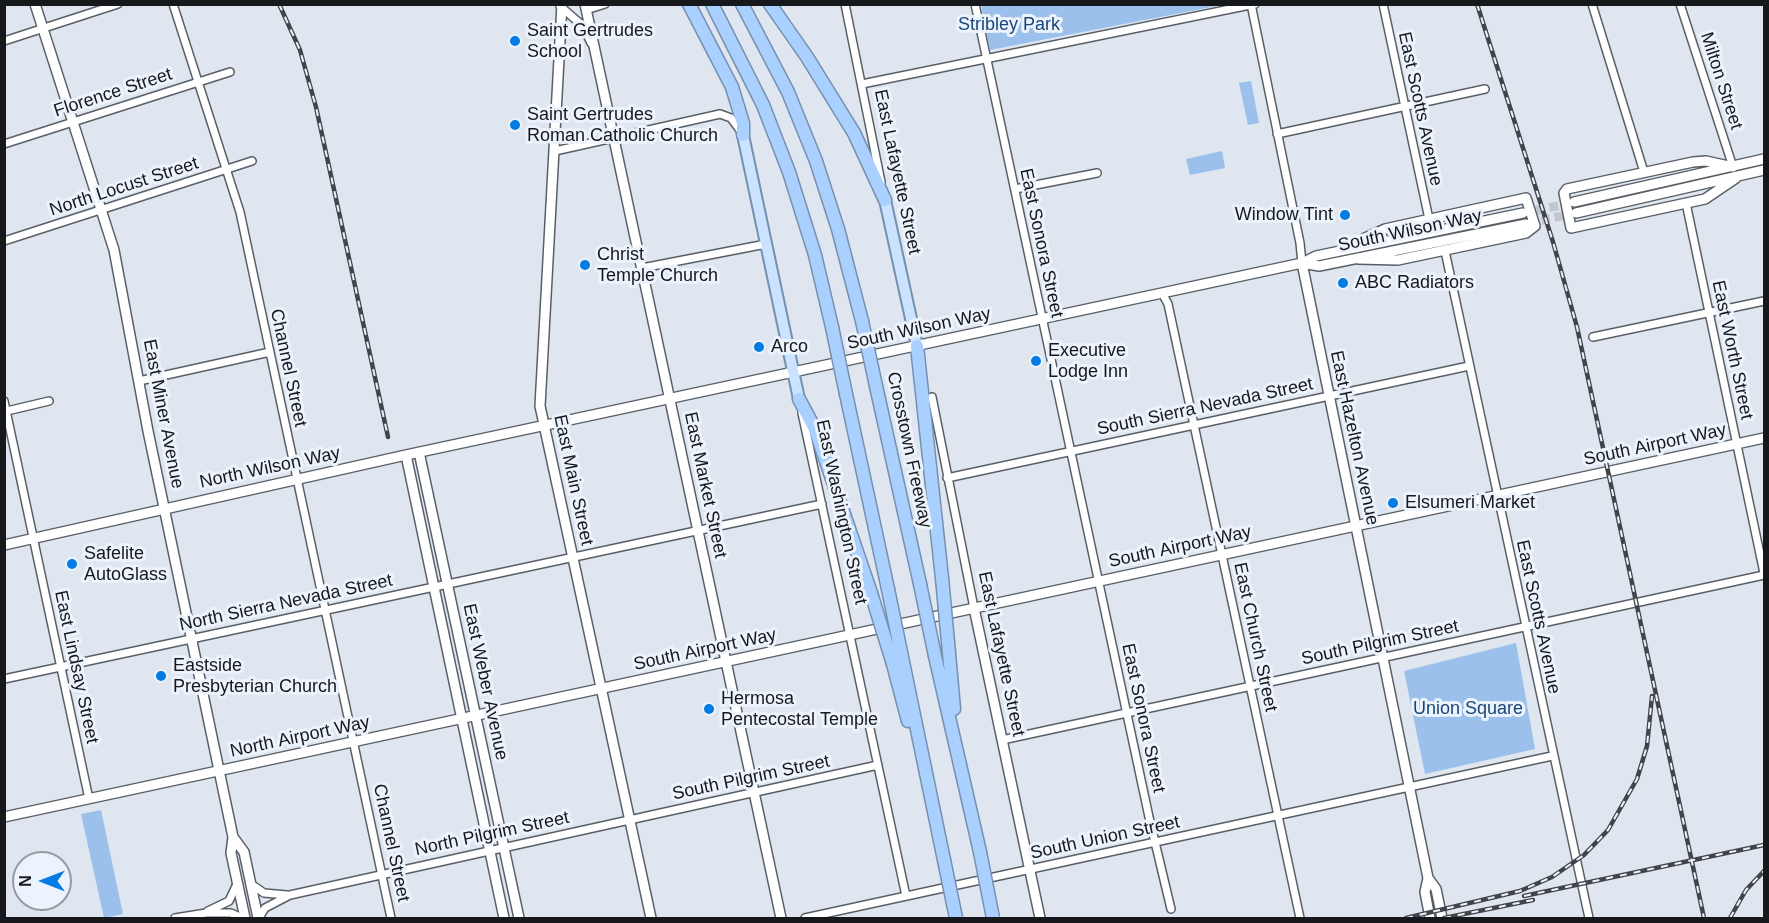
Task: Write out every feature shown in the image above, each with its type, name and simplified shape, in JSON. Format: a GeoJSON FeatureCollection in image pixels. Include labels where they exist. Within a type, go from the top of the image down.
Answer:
{"type":"FeatureCollection","features":[{"type":"Feature","properties":{"kind":"highway"},"geometry":{"type":"LineString","coordinates":[[689,4],[732,87],[743,123],[743,135]]}},
{"type":"Feature","properties":{"kind":"highway"},"geometry":{"type":"LineString","coordinates":[[712,4],[729,33],[763,105],[789,172],[815,255],[888,589],[906,714],[925,769],[956,918]]}},
{"type":"Feature","properties":{"kind":"highway","name":"Crosstown Freeway"},"geometry":{"type":"LineString","coordinates":[[742,4],[788,92],[816,161],[842,240],[959,755],[993,918]]}},
{"type":"Feature","properties":{"kind":"highway"},"geometry":{"type":"LineString","coordinates":[[770,4],[807,57],[854,133],[885,200]]}},
{"type":"Feature","properties":{"kind":"highway"},"geometry":{"type":"LineString","coordinates":[[917,346],[959,755]]}},
{"type":"Feature","properties":{"kind":"highway"},"geometry":{"type":"LineString","coordinates":[[799,399],[815,429],[898,663]]}},
{"type":"Feature","properties":{"kind":"main road","name":"East Miner Avenue"},"geometry":{"type":"LineString","coordinates":[[35,4],[114,254],[233,837],[231,853],[244,918]]}},
{"type":"Feature","properties":{"kind":"main road","name":"East Main Street"},"geometry":{"type":"LineString","coordinates":[[561,6],[540,406],[651,918]]}},
{"type":"Feature","properties":{"kind":"main road","name":"East Market Street"},"geometry":{"type":"LineString","coordinates":[[585,8],[598,58],[781,918]]}},
{"type":"Feature","properties":{"kind":"main road","name":"East Washington Street"},"geometry":{"type":"LineString","coordinates":[[743,135],[799,399]]}},
{"type":"Feature","properties":{"kind":"main road"},"geometry":{"type":"LineString","coordinates":[[1574,202],[1764,159]]}},
{"type":"Feature","properties":{"kind":"main road"},"geometry":{"type":"LineString","coordinates":[[1733,167],[1706,161],[1693,162],[1567,189],[1564,193],[1571,228],[1709,197],[1736,178]]}},
{"type":"Feature","properties":{"kind":"main road"},"geometry":{"type":"LineString","coordinates":[[1576,213],[1764,170]]}},
{"type":"Feature","properties":{"kind":"main road"},"geometry":{"type":"LineString","coordinates":[[1356,248],[1363,239],[1385,229],[1528,199],[1535,226],[1533,230],[1389,262],[1358,259]]}},
{"type":"Feature","properties":{"kind":"main road","name":"East Lafayette Street"},"geometry":{"type":"LineString","coordinates":[[885,200],[917,346]]}},
{"type":"Feature","properties":{"kind":"main road","name":"South Wilson Way"},"geometry":{"type":"LineString","coordinates":[[544,427],[1302,263],[1316,256],[1523,213]]}},
{"type":"Feature","properties":{"kind":"main road","name":"South Wilson Way"},"geometry":{"type":"LineString","coordinates":[[1302,263],[1319,267],[1526,224]]}},
{"type":"Feature","properties":{"kind":"main road","name":"East Hazelton Avenue"},"geometry":{"type":"LineString","coordinates":[[1302,263],[1428,878],[1425,892],[1430,918]]}},
{"type":"Feature","properties":{"kind":"main road","name":"North Wilson Way"},"geometry":{"type":"LineString","coordinates":[[4,545],[418,452],[544,427]]}},
{"type":"Feature","properties":{"kind":"main road","name":"South Airport Way"},"geometry":{"type":"LineString","coordinates":[[602,688],[1764,438]]}},
{"type":"Feature","properties":{"kind":"main road","name":"East Weber Avenue"},"geometry":{"type":"LineString","coordinates":[[418,452],[519,918]]}},
{"type":"Feature","properties":{"kind":"main road","name":"East Weber Avenue"},"geometry":{"type":"LineString","coordinates":[[406,455],[504,918]]}},
{"type":"Feature","properties":{"kind":"main road","name":"East Lafayette Street"},"geometry":{"type":"LineString","coordinates":[[974,608],[1040,918]]}},
{"type":"Feature","properties":{"kind":"main road","name":"North Airport Way"},"geometry":{"type":"LineString","coordinates":[[4,817],[461,721],[602,688]]}},
{"type":"Feature","properties":{"kind":"main road","name":"East Miner Avenue"},"geometry":{"type":"LineString","coordinates":[[233,837],[244,852],[259,918]]}},
{"type":"Feature","properties":{"kind":"main road","name":"East Hazelton Avenue"},"geometry":{"type":"LineString","coordinates":[[1428,878],[1436,889],[1442,918]]}},
{"type":"Feature","properties":{"kind":"street"},"geometry":{"type":"LineString","coordinates":[[4,41],[118,4]]}},
{"type":"Feature","properties":{"kind":"street","name":"Channel Street"},"geometry":{"type":"LineString","coordinates":[[173,4],[240,212],[391,918]]}},
{"type":"Feature","properties":{"kind":"street"},"geometry":{"type":"LineString","coordinates":[[585,8],[605,4]]}},
{"type":"Feature","properties":{"kind":"street","name":"East Lafayette Street"},"geometry":{"type":"LineString","coordinates":[[845,4],[885,200]]}},
{"type":"Feature","properties":{"kind":"street","name":"East Sonora Street"},"geometry":{"type":"LineString","coordinates":[[975,4],[1171,909]]}},
{"type":"Feature","properties":{"kind":"street","name":"East Scotts Avenue"},"geometry":{"type":"LineString","coordinates":[[1383,4],[1429,219]]}},
{"type":"Feature","properties":{"kind":"street"},"geometry":{"type":"LineString","coordinates":[[1592,4],[1644,172]]}},
{"type":"Feature","properties":{"kind":"street","name":"Milton Street"},"geometry":{"type":"LineString","coordinates":[[1680,4],[1733,167]]}},
{"type":"Feature","properties":{"kind":"street"},"geometry":{"type":"LineString","coordinates":[[862,84],[1253,5]]}},
{"type":"Feature","properties":{"kind":"street","name":"East Hazelton Avenue"},"geometry":{"type":"LineString","coordinates":[[1253,5],[1302,263]]}},
{"type":"Feature","properties":{"kind":"street","name":"East Market Street"},"geometry":{"type":"LineString","coordinates":[[561,6],[583,26],[598,58]]}},
{"type":"Feature","properties":{"kind":"street","name":"Florence Street"},"geometry":{"type":"LineString","coordinates":[[4,144],[230,72]]}},
{"type":"Feature","properties":{"kind":"street"},"geometry":{"type":"LineString","coordinates":[[1277,134],[1485,89]]}},
{"type":"Feature","properties":{"kind":"street"},"geometry":{"type":"LineString","coordinates":[[555,151],[720,114],[731,118],[743,135]]}},
{"type":"Feature","properties":{"kind":"street","name":"North Locust Street"},"geometry":{"type":"LineString","coordinates":[[4,242],[252,161]]}},
{"type":"Feature","properties":{"kind":"street"},"geometry":{"type":"LineString","coordinates":[[1015,189],[1096,173]]}},
{"type":"Feature","properties":{"kind":"street","name":"East Worth Street"},"geometry":{"type":"LineString","coordinates":[[1686,203],[1764,574]]}},
{"type":"Feature","properties":{"kind":"street"},"geometry":{"type":"LineString","coordinates":[[642,268],[766,244]]}},
{"type":"Feature","properties":{"kind":"street","name":"East Scotts Avenue"},"geometry":{"type":"LineString","coordinates":[[1445,251],[1588,918]]}},
{"type":"Feature","properties":{"kind":"street","name":"East Church Street"},"geometry":{"type":"LineString","coordinates":[[1161,294],[1168,304],[1300,918]]}},
{"type":"Feature","properties":{"kind":"street"},"geometry":{"type":"LineString","coordinates":[[1593,337],[1764,301]]}},
{"type":"Feature","properties":{"kind":"street"},"geometry":{"type":"LineString","coordinates":[[139,381],[270,352]]}},
{"type":"Feature","properties":{"kind":"street","name":"South Sierra Nevada Street"},"geometry":{"type":"LineString","coordinates":[[947,478],[1469,366]]}},
{"type":"Feature","properties":{"kind":"street","name":"East Lafayette Street"},"geometry":{"type":"LineString","coordinates":[[932,397],[974,608]]}},
{"type":"Feature","properties":{"kind":"street","name":"East Washington Street"},"geometry":{"type":"LineString","coordinates":[[799,399],[906,896]]}},
{"type":"Feature","properties":{"kind":"street","name":"East Lindsay Street"},"geometry":{"type":"LineString","coordinates":[[4,401],[89,799]]}},
{"type":"Feature","properties":{"kind":"street"},"geometry":{"type":"LineString","coordinates":[[7,411],[49,401]]}},
{"type":"Feature","properties":{"kind":"street"},"geometry":{"type":"LineString","coordinates":[[574,557],[822,504]]}},
{"type":"Feature","properties":{"kind":"street","name":"North Sierra Nevada Street"},"geometry":{"type":"LineString","coordinates":[[4,680],[574,557]]}},
{"type":"Feature","properties":{"kind":"street","name":"South Pilgrim Street"},"geometry":{"type":"LineString","coordinates":[[1002,740],[1764,574]]}},
{"type":"Feature","properties":{"kind":"street","name":"South Union Street"},"geometry":{"type":"LineString","coordinates":[[805,918],[1552,756]]}},
{"type":"Feature","properties":{"kind":"street","name":"South Pilgrim Street"},"geometry":{"type":"LineString","coordinates":[[630,819],[878,765]]}},
{"type":"Feature","properties":{"kind":"street","name":"North Pilgrim Street"},"geometry":{"type":"LineString","coordinates":[[259,918],[264,909],[290,895],[630,819]]}},
{"type":"Feature","properties":{"kind":"street"},"geometry":{"type":"LineString","coordinates":[[206,913],[229,901],[237,883]]}},
{"type":"Feature","properties":{"kind":"street","name":"North Pilgrim Street"},"geometry":{"type":"LineString","coordinates":[[250,884],[264,893],[290,895]]}},
{"type":"Feature","properties":{"kind":"street"},"geometry":{"type":"LineString","coordinates":[[175,918],[206,913],[231,913],[244,918]]}},
{"type":"Feature","properties":{"kind":"green space","name":"Stribley Park"},"geometry":{"type":"Polygon","coordinates":[[[981,4],[1222,4],[1222,5],[990,50],[981,4]]]}},
{"type":"Feature","properties":{"kind":"green space"},"geometry":{"type":"Polygon","coordinates":[[[1251,81],[1259,123],[1248,125],[1239,83],[1251,81]]]}},
{"type":"Feature","properties":{"kind":"green space"},"geometry":{"type":"Polygon","coordinates":[[[1222,151],[1225,168],[1190,175],[1186,159],[1222,151]]]}},
{"type":"Feature","properties":{"kind":"green space","name":"Union Square"},"geometry":{"type":"Polygon","coordinates":[[[1516,643],[1535,749],[1425,774],[1404,671],[1516,643]]]}},
{"type":"Feature","properties":{"kind":"green space"},"geometry":{"type":"Polygon","coordinates":[[[101,810],[123,914],[104,918],[81,814],[101,810]]]}},
{"type":"Feature","properties":{"kind":"tunnel"},"geometry":{"type":"LineString","coordinates":[[1523,213],[1572,203]]}},
{"type":"Feature","properties":{"kind":"tunnel"},"geometry":{"type":"LineString","coordinates":[[1528,223],[1576,213]]}},
{"type":"Feature","properties":{"kind":"railway"},"geometry":{"type":"LineString","coordinates":[[279,4],[300,50],[316,107],[388,437]]}},
{"type":"Feature","properties":{"kind":"railway"},"geometry":{"type":"LineString","coordinates":[[1477,4],[1553,242],[1577,327],[1704,918]]}},
{"type":"Feature","properties":{"kind":"railway"},"geometry":{"type":"LineString","coordinates":[[1406,918],[1520,891],[1552,877],[1584,855],[1608,830],[1637,779],[1647,746],[1652,696]]}},
{"type":"Feature","properties":{"kind":"railway"},"geometry":{"type":"LineString","coordinates":[[1524,896],[1764,845]]}},
{"type":"Feature","properties":{"kind":"railway"},"geometry":{"type":"LineString","coordinates":[[1730,918],[1746,890],[1764,871]]}},
{"type":"Feature","properties":{"kind":"railway"},"geometry":{"type":"LineString","coordinates":[[1444,918],[1533,900]]}},
{"type":"Feature","properties":{"kind":"place","name":"Saint Gertrudes School"},"geometry":{"type":"Point","coordinates":[515,41]}},
{"type":"Feature","properties":{"kind":"place","name":"Saint Gertrudes Roman Catholic Church"},"geometry":{"type":"Point","coordinates":[515,125]}},
{"type":"Feature","properties":{"kind":"place","name":"Window Tint"},"geometry":{"type":"Point","coordinates":[1345,215]}},
{"type":"Feature","properties":{"kind":"place","name":"Christ Temple Church"},"geometry":{"type":"Point","coordinates":[585,265]}},
{"type":"Feature","properties":{"kind":"place","name":"ABC Radiators"},"geometry":{"type":"Point","coordinates":[1343,283]}},
{"type":"Feature","properties":{"kind":"place","name":"Arco"},"geometry":{"type":"Point","coordinates":[759,347]}},
{"type":"Feature","properties":{"kind":"place","name":"Executive Lodge Inn"},"geometry":{"type":"Point","coordinates":[1036,361]}},
{"type":"Feature","properties":{"kind":"place","name":"Elsumeri Market"},"geometry":{"type":"Point","coordinates":[1393,503]}},
{"type":"Feature","properties":{"kind":"place","name":"Safelite AutoGlass"},"geometry":{"type":"Point","coordinates":[72,564]}},
{"type":"Feature","properties":{"kind":"place","name":"Eastside Presbyterian Church"},"geometry":{"type":"Point","coordinates":[161,676]}},
{"type":"Feature","properties":{"kind":"place","name":"Hermosa Pentecostal Temple"},"geometry":{"type":"Point","coordinates":[709,709]}}]}
